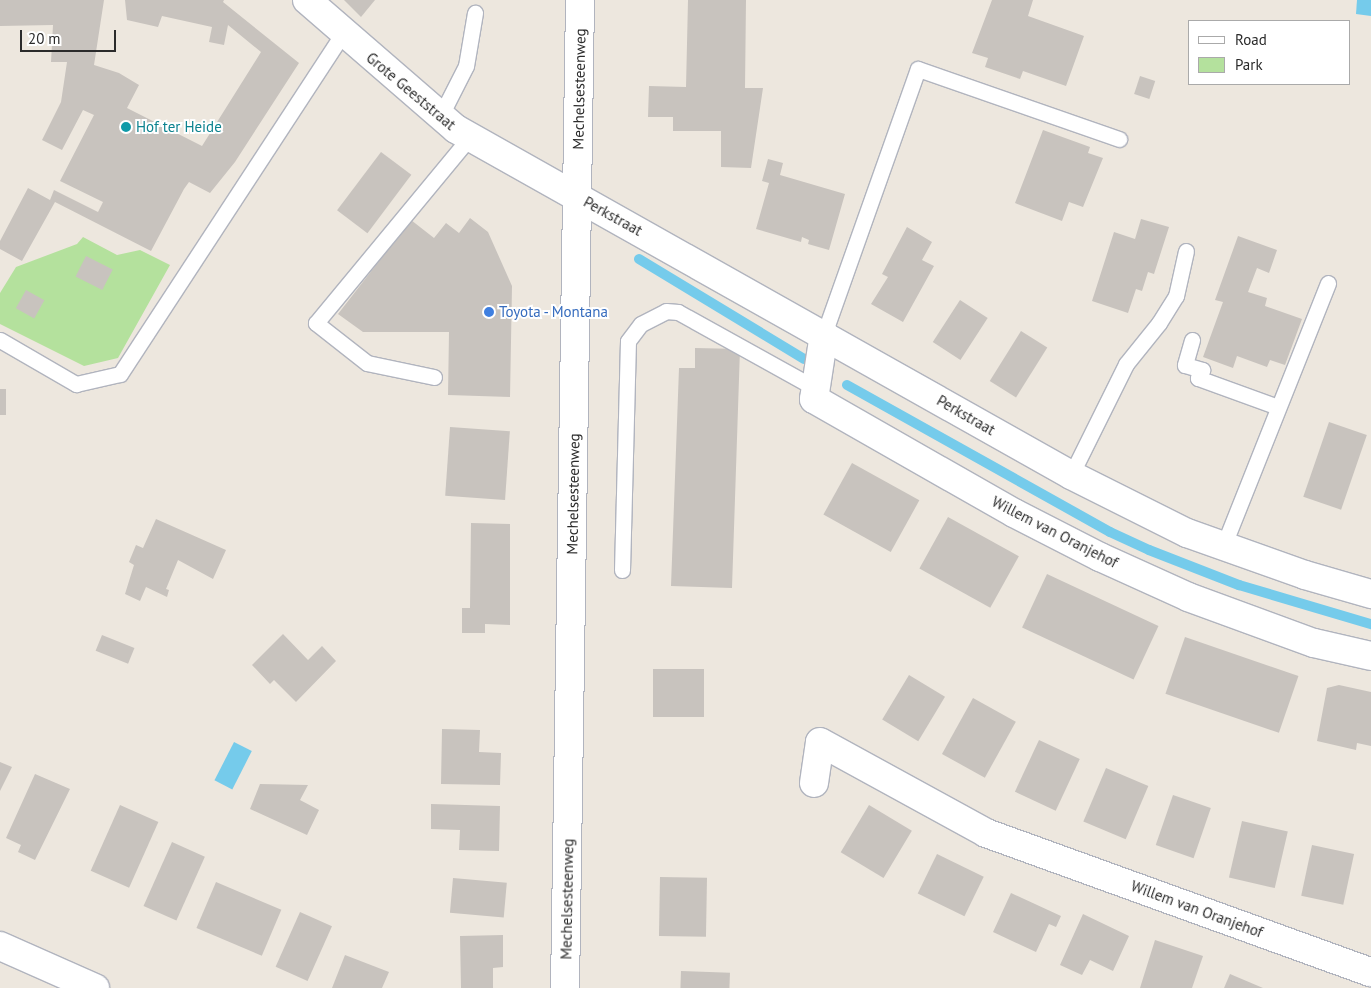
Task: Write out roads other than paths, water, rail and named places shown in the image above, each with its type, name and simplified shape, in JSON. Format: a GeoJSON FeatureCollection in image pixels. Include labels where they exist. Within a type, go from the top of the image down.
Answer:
{"type":"FeatureCollection","features":[{"type":"Feature","properties":{"kind":"street","name":"Grote Geeststraat"},"geometry":{"type":"LineString","coordinates":[[307,0],[440,117],[470,137],[578,197]]}},
{"type":"Feature","properties":{"kind":"street","name":"Mechelsesteenweg"},"geometry":{"type":"LineString","coordinates":[[565,983],[580,0]]}},
{"type":"Feature","properties":{"kind":"street","name":"Perkstraat"},"geometry":{"type":"LineString","coordinates":[[578,197],[1071,475],[1126,504],[1224,547],[1371,594]]}},
{"type":"Feature","properties":{"kind":"street"},"geometry":{"type":"LineString","coordinates":[[815,388],[824,334]]}},
{"type":"Feature","properties":{"kind":"street","name":"Willem van Oranjehof"},"geometry":{"type":"LineString","coordinates":[[815,388],[814,399],[1014,513],[1100,556],[1224,610],[1314,643],[1371,656]]}},
{"type":"Feature","properties":{"kind":"street","name":"Willem van Oranjehof"},"geometry":{"type":"LineString","coordinates":[[814,783],[820,742],[986,833],[1371,972]]}},
{"type":"Feature","properties":{"kind":"street"},"geometry":{"type":"LineString","coordinates":[[0,946],[95,988]]}},
{"type":"Feature","properties":{"kind":"lane"},"geometry":{"type":"LineString","coordinates":[[440,117],[466,66],[475,12]]}},
{"type":"Feature","properties":{"kind":"lane"},"geometry":{"type":"LineString","coordinates":[[0,340],[76,384],[120,374],[343,33]]}},
{"type":"Feature","properties":{"kind":"lane"},"geometry":{"type":"LineString","coordinates":[[824,334],[918,69],[1119,139]]}},
{"type":"Feature","properties":{"kind":"lane"},"geometry":{"type":"LineString","coordinates":[[434,377],[367,363],[316,323],[470,137]]}},
{"type":"Feature","properties":{"kind":"lane"},"geometry":{"type":"LineString","coordinates":[[1071,475],[1126,364],[1159,324],[1176,296],[1186,251]]}},
{"type":"Feature","properties":{"kind":"lane"},"geometry":{"type":"LineString","coordinates":[[1224,547],[1328,283]]}},
{"type":"Feature","properties":{"kind":"lane"},"geometry":{"type":"LineString","coordinates":[[622,570],[628,341],[632,332],[652,316],[678,312],[815,388]]}},
{"type":"Feature","properties":{"kind":"lane"},"geometry":{"type":"LineString","coordinates":[[1192,340],[1185,365],[1202,370],[1198,378],[1278,407]]}},
{"type":"Feature","properties":{"kind":"water"},"geometry":{"type":"Polygon","coordinates":[[[1357,0],[1371,0],[1371,16],[1356,14],[1357,0]]]}},
{"type":"Feature","properties":{"kind":"water"},"geometry":{"type":"Polygon","coordinates":[[[234,742],[252,751],[232,789],[214,780],[234,742]]]}},
{"type":"Feature","properties":{"kind":"waterway"},"geometry":{"type":"LineString","coordinates":[[639,259],[804,359]]}},
{"type":"Feature","properties":{"kind":"waterway"},"geometry":{"type":"LineString","coordinates":[[847,385],[1110,532],[1149,550],[1239,585],[1371,624]]}},
{"type":"Feature","properties":{"kind":"place","name":"Hof ter Heide"},"geometry":{"type":"Point","coordinates":[126,127]}},
{"type":"Feature","properties":{"kind":"place","name":"Toyota - Montana"},"geometry":{"type":"Point","coordinates":[489,312]}}]}
